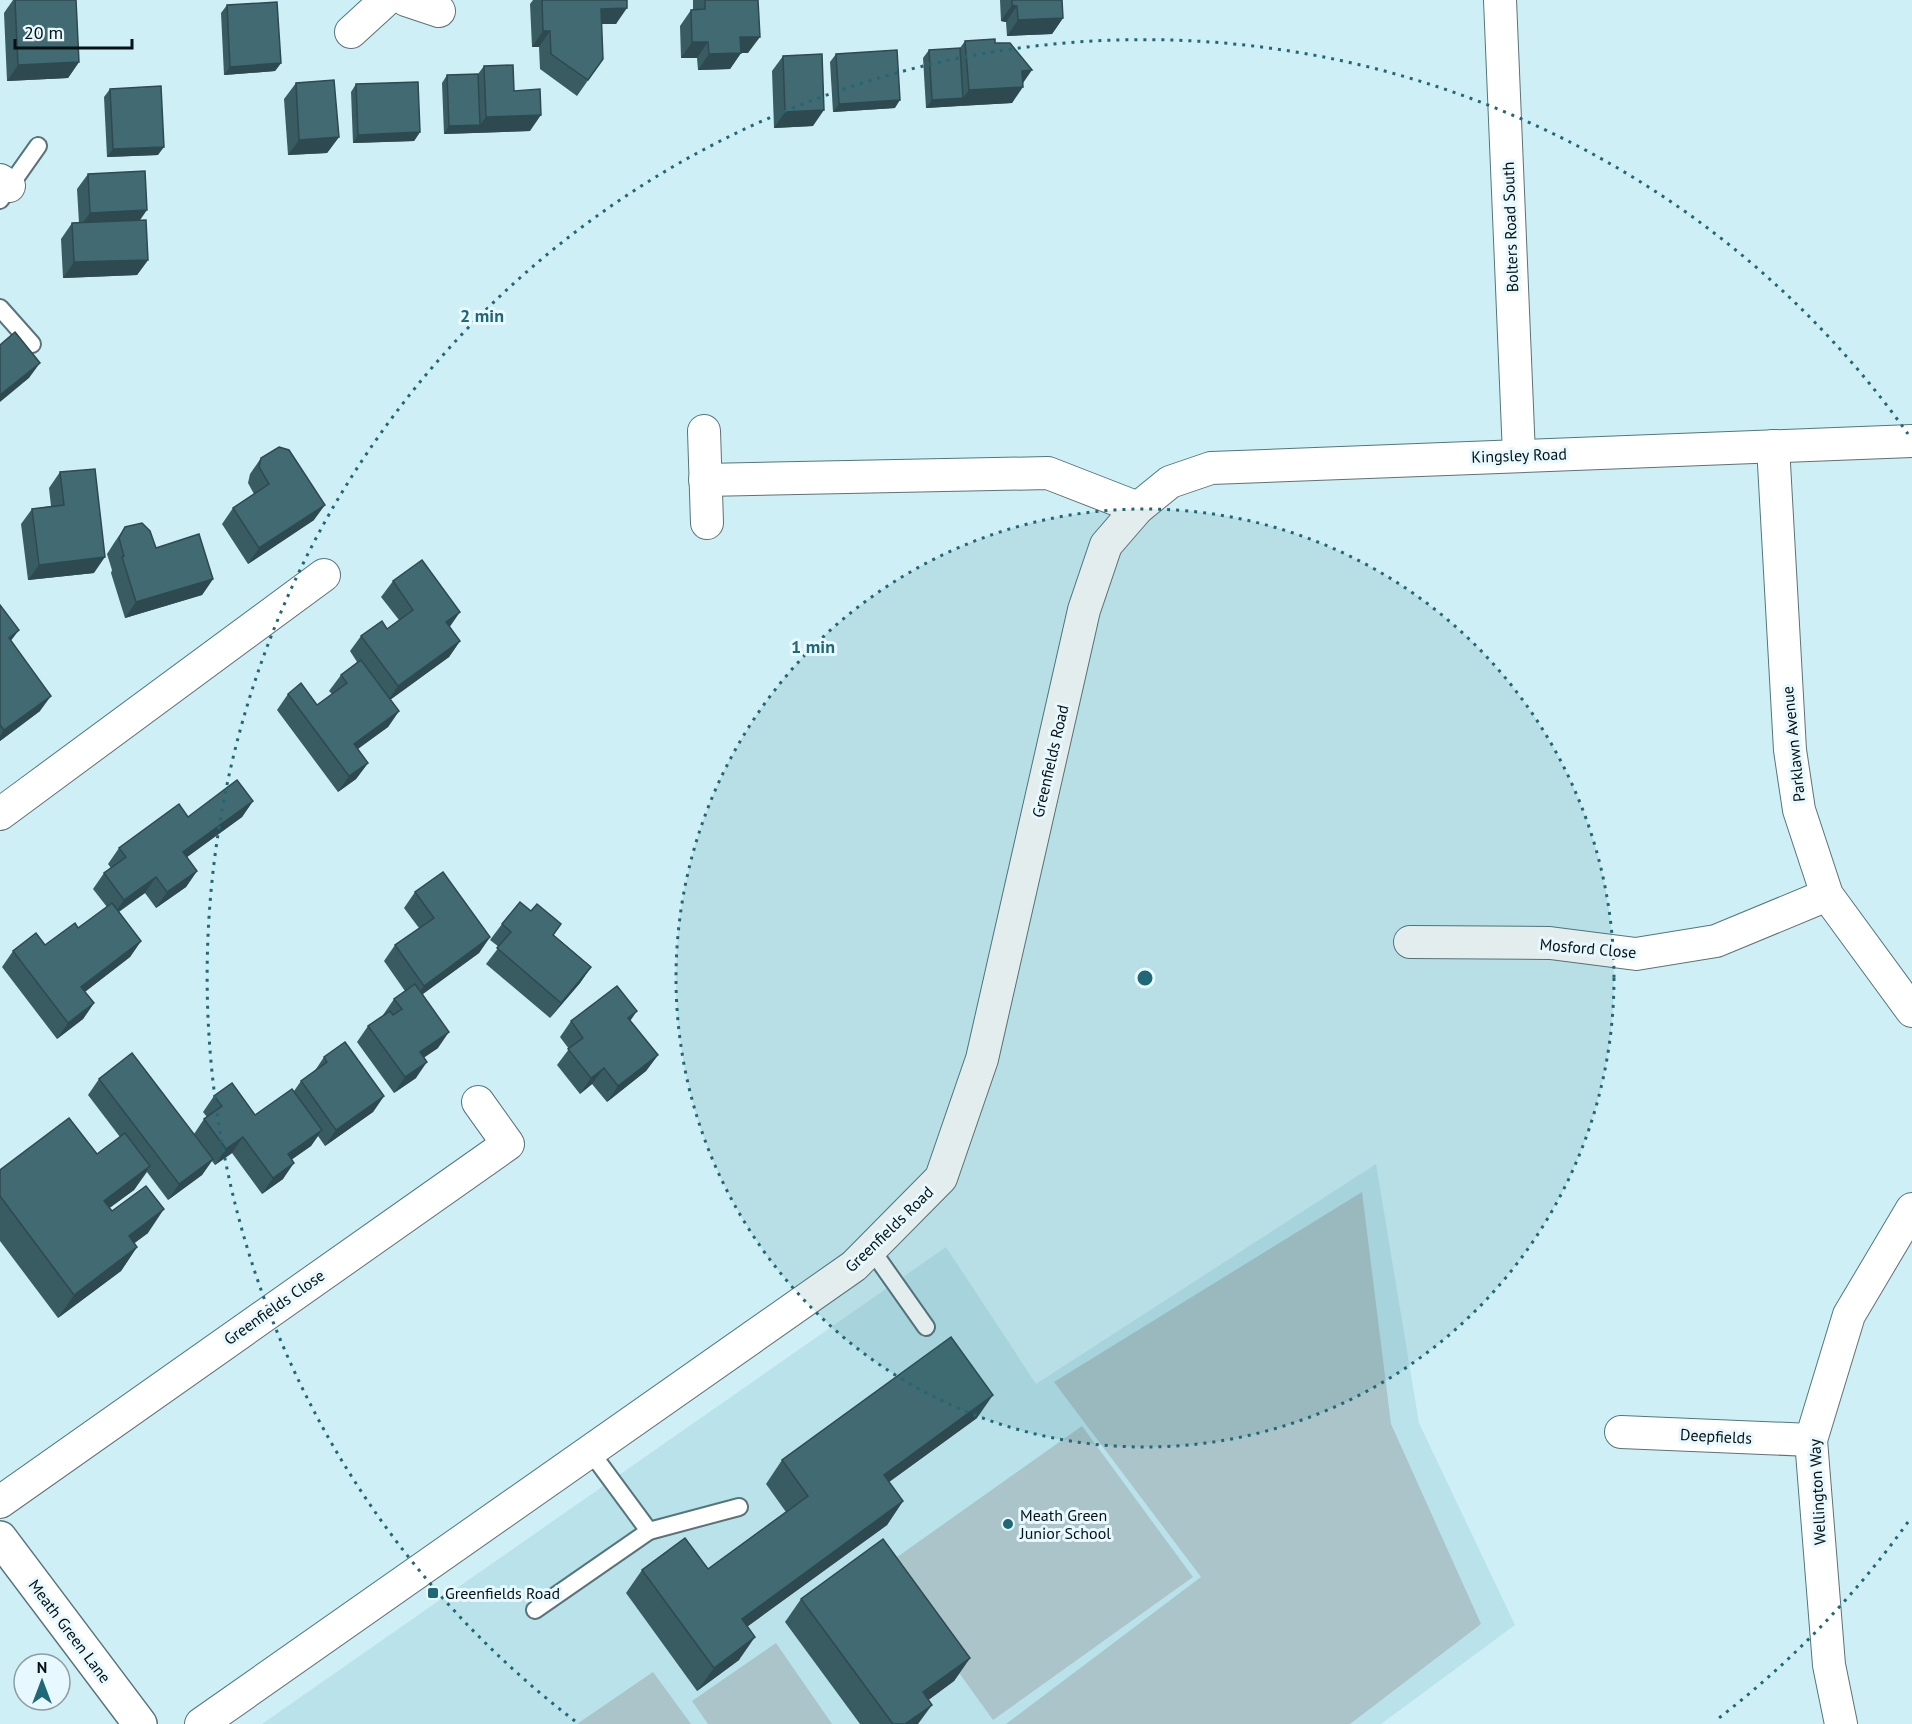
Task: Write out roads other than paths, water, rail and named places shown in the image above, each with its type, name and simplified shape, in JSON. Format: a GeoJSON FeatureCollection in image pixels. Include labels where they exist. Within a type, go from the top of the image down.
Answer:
{"type":"FeatureCollection","features":[{"type":"Feature","properties":{"kind":"street"},"geometry":{"type":"LineString","coordinates":[[351,32],[386,0]]}},
{"type":"Feature","properties":{"kind":"street"},"geometry":{"type":"LineString","coordinates":[[406,0],[439,11]]}},
{"type":"Feature","properties":{"kind":"street","name":"Bolters Road South"},"geometry":{"type":"LineString","coordinates":[[1500,0],[1519,455]]}},
{"type":"Feature","properties":{"kind":"street"},"geometry":{"type":"LineString","coordinates":[[704,430],[707,523]]}},
{"type":"Feature","properties":{"kind":"street","name":"Kingsley Road"},"geometry":{"type":"LineString","coordinates":[[1138,508],[1170,482],[1211,468],[1912,441]]}},
{"type":"Feature","properties":{"kind":"street","name":"Parklawn Avenue"},"geometry":{"type":"LineString","coordinates":[[1773,446],[1790,750],[1799,810],[1827,895],[1912,1011]]}},
{"type":"Feature","properties":{"kind":"street"},"geometry":{"type":"LineString","coordinates":[[705,480],[1048,473],[1138,508]]}},
{"type":"Feature","properties":{"kind":"street","name":"Greenfields Road"},"geometry":{"type":"LineString","coordinates":[[201,1724],[854,1266],[941,1178],[982,1059],[1084,610],[1106,545],[1138,508]]}},
{"type":"Feature","properties":{"kind":"street"},"geometry":{"type":"LineString","coordinates":[[0,814],[324,575]]}},
{"type":"Feature","properties":{"kind":"street","name":"Mosford Close"},"geometry":{"type":"LineString","coordinates":[[1410,942],[1550,944],[1636,954],[1716,941],[1827,895]]}},
{"type":"Feature","properties":{"kind":"street","name":"Greenfields Close"},"geometry":{"type":"LineString","coordinates":[[0,1502],[508,1144],[478,1102]]}},
{"type":"Feature","properties":{"kind":"street","name":"Wellington Way"},"geometry":{"type":"LineString","coordinates":[[1841,1724],[1829,1665],[1811,1440],[1849,1315],[1912,1209]]}},
{"type":"Feature","properties":{"kind":"street","name":"Deepfields"},"geometry":{"type":"LineString","coordinates":[[1621,1432],[1811,1440]]}},
{"type":"Feature","properties":{"kind":"street","name":"Meath Green Lane"},"geometry":{"type":"LineString","coordinates":[[0,1538],[140,1724]]}},
{"type":"Feature","properties":{"kind":"lane"},"geometry":{"type":"LineString","coordinates":[[3,189],[38,146]]}},
{"type":"Feature","properties":{"kind":"lane"},"geometry":{"type":"LineString","coordinates":[[0,308],[32,344]]}},
{"type":"Feature","properties":{"kind":"lane"},"geometry":{"type":"LineString","coordinates":[[871,1249],[926,1327]]}},
{"type":"Feature","properties":{"kind":"lane"},"geometry":{"type":"LineString","coordinates":[[590,1451],[649,1531]]}},
{"type":"Feature","properties":{"kind":"lane"},"geometry":{"type":"LineString","coordinates":[[535,1610],[649,1531],[739,1507]]}},
{"type":"Feature","properties":{"kind":"place","name":"Meath Green Junior School"},"geometry":{"type":"Point","coordinates":[1008,1524]}},
{"type":"Feature","properties":{"kind":"place","name":"Greenfields Road"},"geometry":{"type":"Point","coordinates":[433,1593]}}]}
